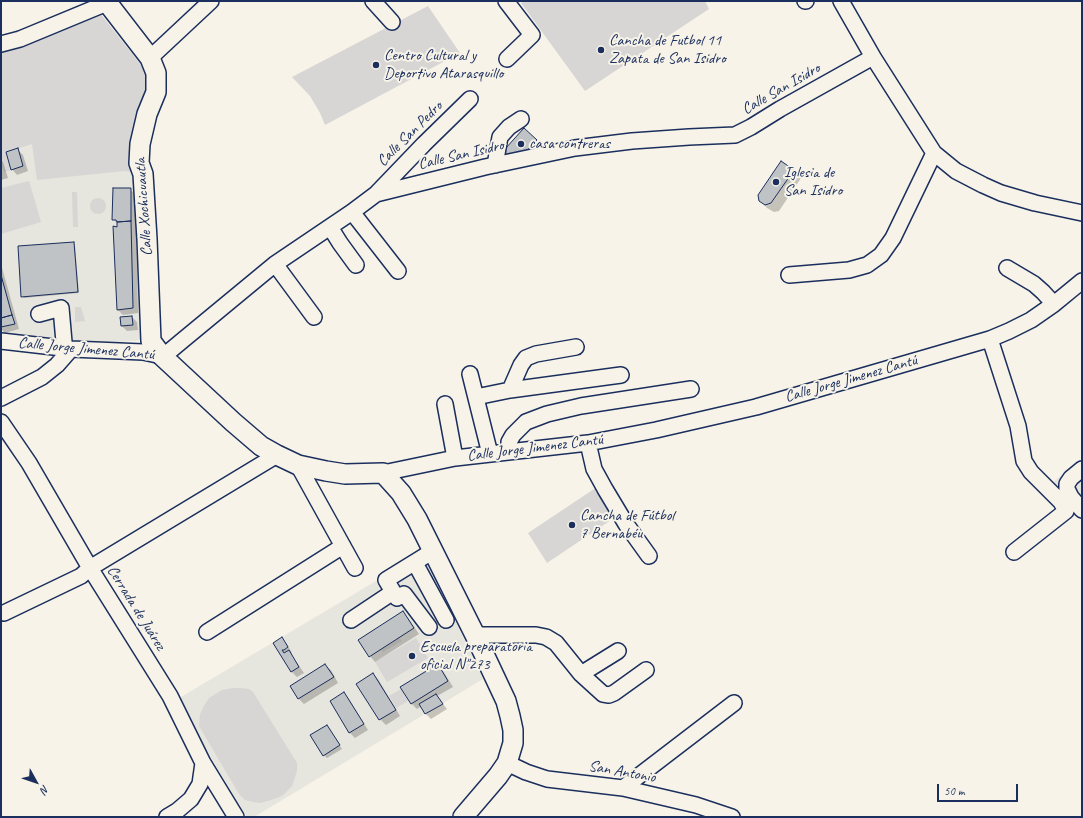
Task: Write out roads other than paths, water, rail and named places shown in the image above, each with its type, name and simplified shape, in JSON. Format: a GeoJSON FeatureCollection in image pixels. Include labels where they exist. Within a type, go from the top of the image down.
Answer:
{"type":"FeatureCollection","features":[{"type":"Feature","properties":{"kind":"main road","name":"Calle Xochicuautla"},"geometry":{"type":"LineString","coordinates":[[106,2],[150,58],[156,73],[156,92],[147,114],[140,144],[139,163],[143,174],[147,239],[150,341],[162,356]]}},
{"type":"Feature","properties":{"kind":"main road","name":"Calle Jorge Jimenez Cantú"},"geometry":{"type":"LineString","coordinates":[[162,356],[233,422],[261,446],[277,455],[298,465],[326,471],[345,474],[383,473]]}},
{"type":"Feature","properties":{"kind":"main road"},"geometry":{"type":"LineString","coordinates":[[383,473],[401,493],[433,551],[476,635],[506,701],[510,716],[513,730],[513,743],[507,763],[498,776],[463,817]]}},
{"type":"Feature","properties":{"kind":"street"},"geometry":{"type":"LineString","coordinates":[[150,58],[211,1]]}},
{"type":"Feature","properties":{"kind":"street"},"geometry":{"type":"LineString","coordinates":[[373,1],[392,22]]}},
{"type":"Feature","properties":{"kind":"street"},"geometry":{"type":"LineString","coordinates":[[506,1],[532,35],[506,59]]}},
{"type":"Feature","properties":{"kind":"street"},"geometry":{"type":"LineString","coordinates":[[841,1],[873,57],[934,153],[956,171],[1001,193],[1035,204],[1082,214]]}},
{"type":"Feature","properties":{"kind":"street"},"geometry":{"type":"LineString","coordinates":[[1,44],[20,39],[106,2]]}},
{"type":"Feature","properties":{"kind":"street","name":"Calle San Isidro"},"geometry":{"type":"LineString","coordinates":[[162,356],[275,264],[376,194],[495,165],[575,148],[632,141],[734,136],[873,57]]}},
{"type":"Feature","properties":{"kind":"street","name":"Calle San Pedro"},"geometry":{"type":"LineString","coordinates":[[376,194],[470,99]]}},
{"type":"Feature","properties":{"kind":"street"},"geometry":{"type":"LineString","coordinates":[[495,165],[500,137],[509,127],[521,119]]}},
{"type":"Feature","properties":{"kind":"street"},"geometry":{"type":"LineString","coordinates":[[789,275],[849,270],[868,265],[881,255],[893,238],[934,153]]}},
{"type":"Feature","properties":{"kind":"street"},"geometry":{"type":"LineString","coordinates":[[352,212],[398,271]]}},
{"type":"Feature","properties":{"kind":"street"},"geometry":{"type":"LineString","coordinates":[[330,227],[356,265]]}},
{"type":"Feature","properties":{"kind":"street"},"geometry":{"type":"LineString","coordinates":[[275,264],[314,317]]}},
{"type":"Feature","properties":{"kind":"street"},"geometry":{"type":"LineString","coordinates":[[1007,268],[1034,284],[1054,304]]}},
{"type":"Feature","properties":{"kind":"street","name":"Calle Jorge Jimenez Cantú"},"geometry":{"type":"LineString","coordinates":[[383,473],[455,458],[588,443],[656,430],[756,407],[990,339],[1031,320],[1054,304],[1082,281]]}},
{"type":"Feature","properties":{"kind":"street"},"geometry":{"type":"LineString","coordinates":[[1,398],[42,377],[57,365],[67,349],[64,342],[61,308],[39,314]]}},
{"type":"Feature","properties":{"kind":"street"},"geometry":{"type":"LineString","coordinates":[[990,339],[1018,426],[1024,461],[1031,472],[1061,502],[1066,511],[1014,552]]}},
{"type":"Feature","properties":{"kind":"street","name":"Calle Jorge Jimenez Cantú"},"geometry":{"type":"LineString","coordinates":[[1,341],[67,349],[143,352],[162,356]]}},
{"type":"Feature","properties":{"kind":"street"},"geometry":{"type":"LineString","coordinates":[[510,390],[526,358],[536,354],[576,347]]}},
{"type":"Feature","properties":{"kind":"street"},"geometry":{"type":"LineString","coordinates":[[470,374],[490,454]]}},
{"type":"Feature","properties":{"kind":"street"},"geometry":{"type":"LineString","coordinates":[[476,397],[510,390],[621,374]]}},
{"type":"Feature","properties":{"kind":"street"},"geometry":{"type":"LineString","coordinates":[[509,452],[509,442],[513,435],[526,422],[547,414],[581,406],[691,389]]}},
{"type":"Feature","properties":{"kind":"street"},"geometry":{"type":"LineString","coordinates":[[445,404],[455,458]]}},
{"type":"Feature","properties":{"kind":"street","name":"Cerrada de Juárez"},"geometry":{"type":"LineString","coordinates":[[1,422],[29,463],[90,568],[170,696],[203,763],[236,817]]}},
{"type":"Feature","properties":{"kind":"street"},"geometry":{"type":"LineString","coordinates":[[588,443],[594,469],[626,524],[649,556]]}},
{"type":"Feature","properties":{"kind":"street"},"geometry":{"type":"LineString","coordinates":[[4,613],[81,576],[90,568],[277,455]]}},
{"type":"Feature","properties":{"kind":"street"},"geometry":{"type":"LineString","coordinates":[[298,465],[355,568]]}},
{"type":"Feature","properties":{"kind":"street"},"geometry":{"type":"LineString","coordinates":[[1082,469],[1071,478],[1067,484],[1067,489],[1071,497],[1082,510]]}},
{"type":"Feature","properties":{"kind":"street"},"geometry":{"type":"LineString","coordinates":[[207,632],[344,546]]}},
{"type":"Feature","properties":{"kind":"street"},"geometry":{"type":"LineString","coordinates":[[429,627],[404,594],[397,598],[386,580],[433,551]]}},
{"type":"Feature","properties":{"kind":"street"},"geometry":{"type":"LineString","coordinates":[[415,563],[446,620]]}},
{"type":"Feature","properties":{"kind":"street"},"geometry":{"type":"LineString","coordinates":[[350,620],[393,592]]}},
{"type":"Feature","properties":{"kind":"street"},"geometry":{"type":"LineString","coordinates":[[476,635],[536,635],[546,637],[556,643],[581,674],[602,694],[609,696],[646,670]]}},
{"type":"Feature","properties":{"kind":"street"},"geometry":{"type":"LineString","coordinates":[[581,674],[618,650]]}},
{"type":"Feature","properties":{"kind":"street"},"geometry":{"type":"LineString","coordinates":[[624,788],[734,703]]}},
{"type":"Feature","properties":{"kind":"street"},"geometry":{"type":"LineString","coordinates":[[167,817],[178,811],[192,799],[200,784],[203,763]]}},
{"type":"Feature","properties":{"kind":"street","name":"San Antonio"},"geometry":{"type":"LineString","coordinates":[[507,763],[526,772],[547,779],[624,788],[696,805],[732,817]]}},
{"type":"Feature","properties":{"kind":"place","name":"Cancha de Futbol 11 Zapata de San Isidro"},"geometry":{"type":"Point","coordinates":[601,50]}},
{"type":"Feature","properties":{"kind":"place","name":"Centro Cultural y Deportivo Atarasquillo"},"geometry":{"type":"Point","coordinates":[376,65]}},
{"type":"Feature","properties":{"kind":"place","name":"casa contreras"},"geometry":{"type":"Point","coordinates":[521,144]}},
{"type":"Feature","properties":{"kind":"place","name":"Iglesia de San Isidro"},"geometry":{"type":"Point","coordinates":[776,182]}},
{"type":"Feature","properties":{"kind":"place","name":"Cancha de Fútbol 7 Bernabéu"},"geometry":{"type":"Point","coordinates":[572,525]}},
{"type":"Feature","properties":{"kind":"place","name":"Escuela preparatoria oficial N\"273"},"geometry":{"type":"Point","coordinates":[412,656]}}]}
